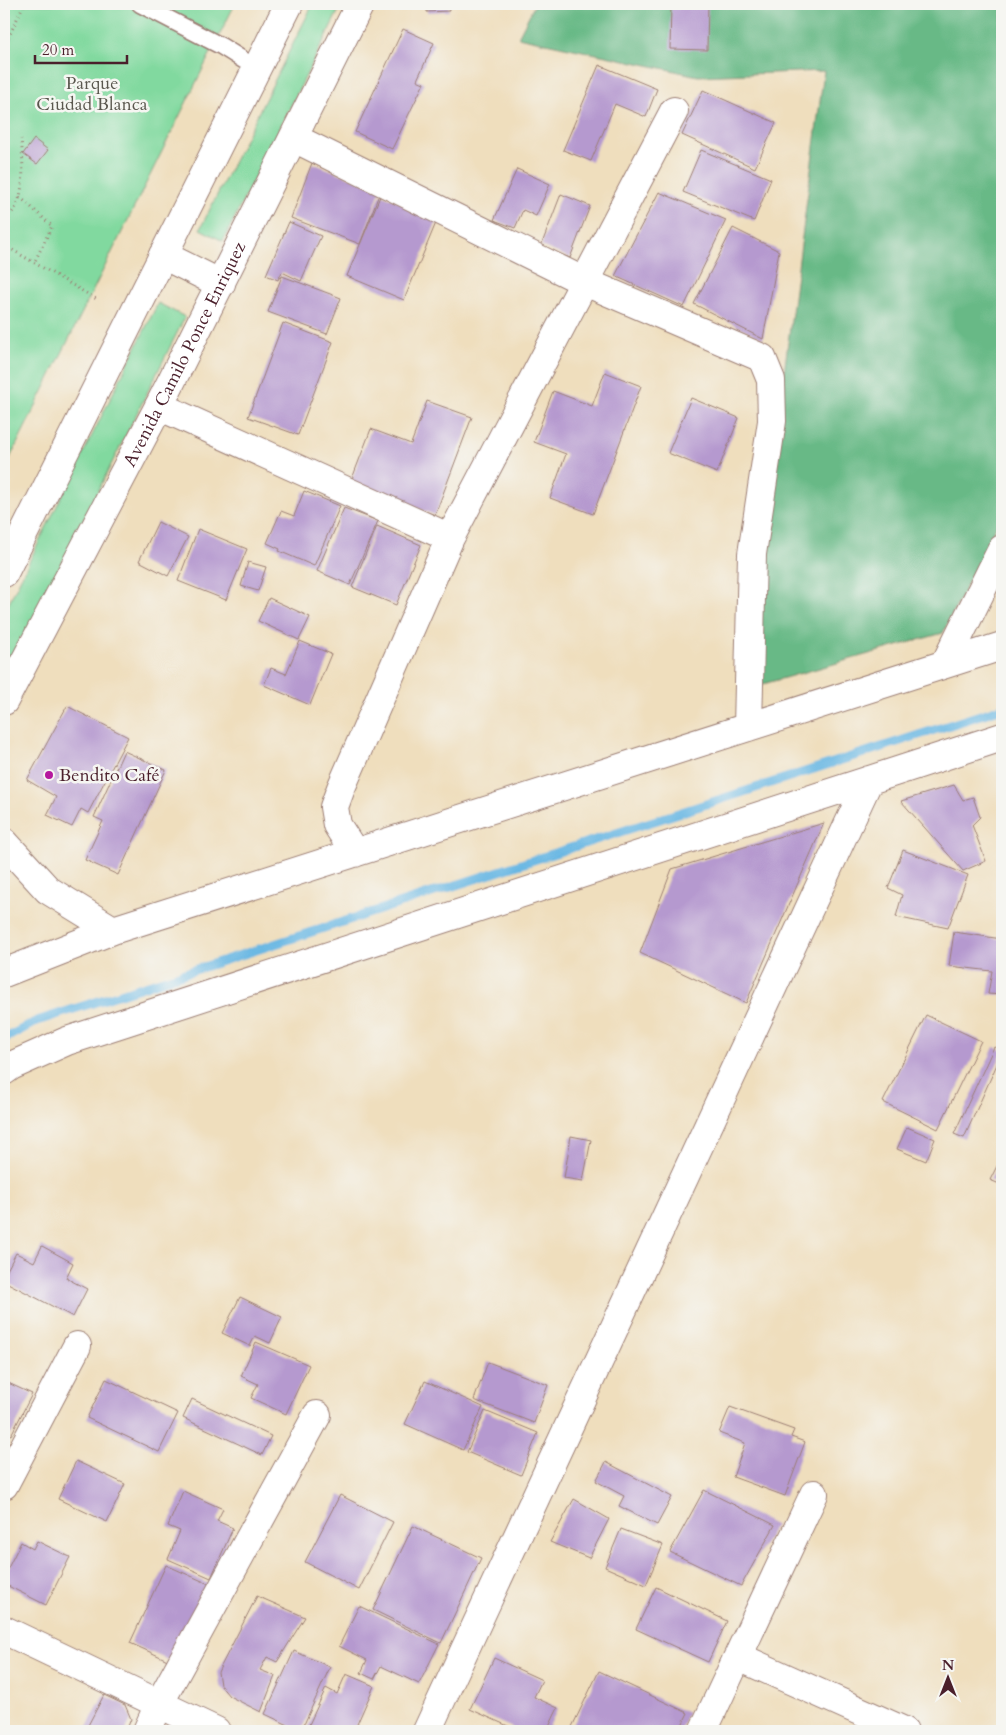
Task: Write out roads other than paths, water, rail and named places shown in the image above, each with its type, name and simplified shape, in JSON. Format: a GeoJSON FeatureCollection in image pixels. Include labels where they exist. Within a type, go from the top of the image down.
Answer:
{"type":"FeatureCollection","features":[{"type":"Feature","properties":{"kind":"street"},"geometry":{"type":"LineString","coordinates":[[4,573],[289,4]]}},
{"type":"Feature","properties":{"kind":"street","name":"Avenida Camilo Ponce Enriquez"},"geometry":{"type":"LineString","coordinates":[[4,701],[159,406],[360,4]]}},
{"type":"Feature","properties":{"kind":"street"},"geometry":{"type":"LineString","coordinates":[[355,853],[336,825],[334,807],[341,788],[450,538],[674,111]]}},
{"type":"Feature","properties":{"kind":"street"},"geometry":{"type":"LineString","coordinates":[[294,138],[584,282],[762,358],[771,380],[772,421],[752,554],[748,727]]}},
{"type":"Feature","properties":{"kind":"street"},"geometry":{"type":"LineString","coordinates":[[162,255],[220,284]]}},
{"type":"Feature","properties":{"kind":"street"},"geometry":{"type":"LineString","coordinates":[[159,406],[450,538]]}},
{"type":"Feature","properties":{"kind":"street"},"geometry":{"type":"LineString","coordinates":[[946,664],[1002,549]]}},
{"type":"Feature","properties":{"kind":"street"},"geometry":{"type":"LineString","coordinates":[[4,973],[113,930],[1002,646]]}},
{"type":"Feature","properties":{"kind":"street"},"geometry":{"type":"LineString","coordinates":[[4,1071],[11,1066],[67,1041],[1002,737]]}},
{"type":"Feature","properties":{"kind":"street"},"geometry":{"type":"LineString","coordinates":[[427,1731],[869,780]]}},
{"type":"Feature","properties":{"kind":"street"},"geometry":{"type":"LineString","coordinates":[[4,842],[48,890],[113,930]]}},
{"type":"Feature","properties":{"kind":"street"},"geometry":{"type":"LineString","coordinates":[[4,1485],[77,1346]]}},
{"type":"Feature","properties":{"kind":"street"},"geometry":{"type":"LineString","coordinates":[[147,1731],[159,1704],[317,1415]]}},
{"type":"Feature","properties":{"kind":"street"},"geometry":{"type":"LineString","coordinates":[[703,1731],[814,1494]]}},
{"type":"Feature","properties":{"kind":"street"},"geometry":{"type":"LineString","coordinates":[[4,1630],[216,1731]]}},
{"type":"Feature","properties":{"kind":"street"},"geometry":{"type":"LineString","coordinates":[[739,1657],[904,1731]]}},
{"type":"Feature","properties":{"kind":"lane"},"geometry":{"type":"LineString","coordinates":[[140,4],[221,46],[256,68]]}},
{"type":"Feature","properties":{"kind":"waterway"},"geometry":{"type":"LineString","coordinates":[[4,1039],[37,1021],[1002,708]]}},
{"type":"Feature","properties":{"kind":"place","name":"Bendito Café"},"geometry":{"type":"Point","coordinates":[49,775]}},
{"type":"Feature","properties":{"kind":"park label","name":"Parque Ciudad Blanca"},"geometry":{"type":"Point","coordinates":[92,94]}}]}
